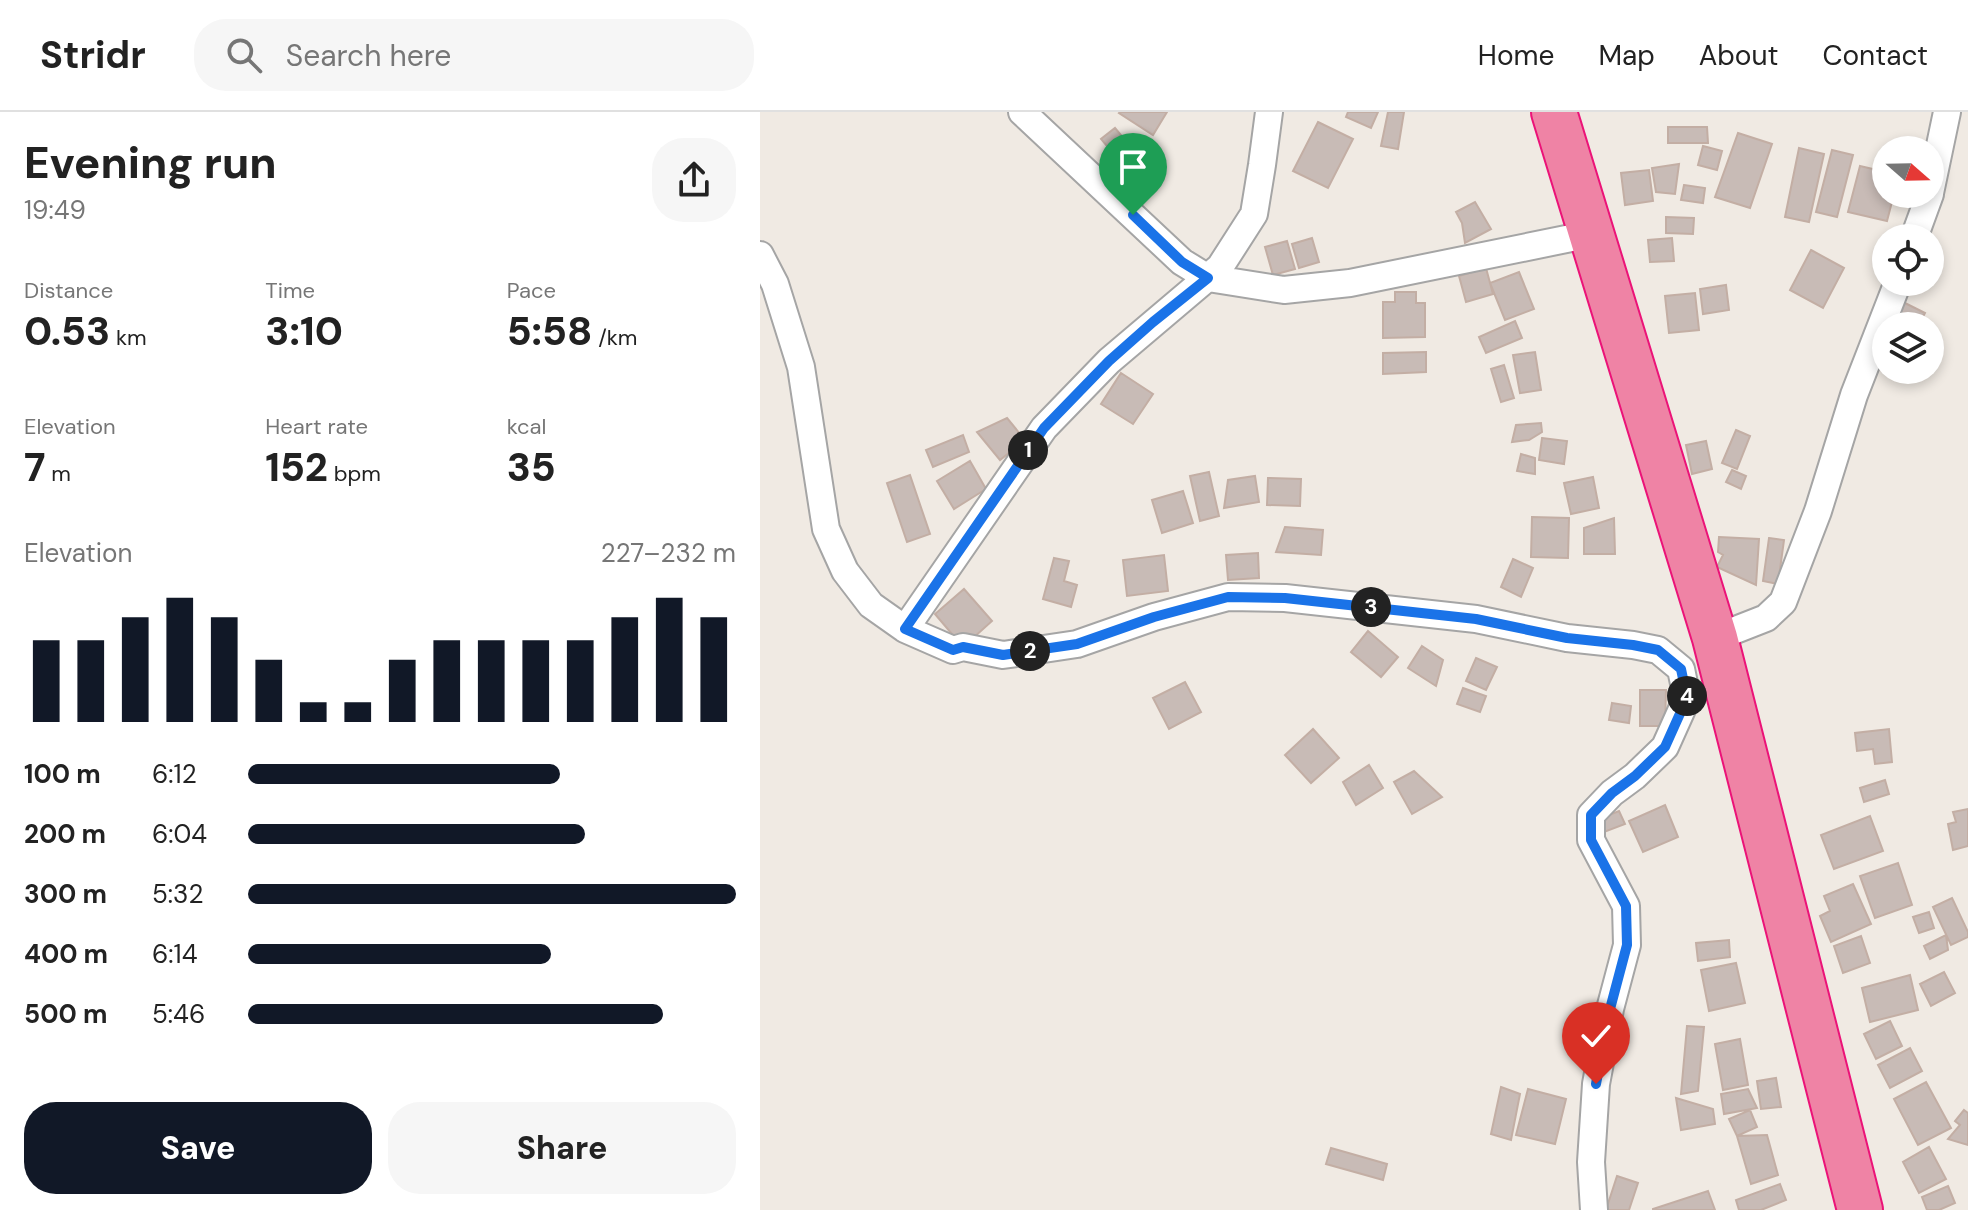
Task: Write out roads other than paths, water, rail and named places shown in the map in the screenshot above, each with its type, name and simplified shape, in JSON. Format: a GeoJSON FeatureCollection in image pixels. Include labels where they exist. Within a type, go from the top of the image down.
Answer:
{"type":"FeatureCollection","features":[{"type":"Feature","properties":{"kind":"highway"},"geometry":{"type":"LineString","coordinates":[[1554,112],[1715,638],[1860,1210]]}},
{"type":"Feature","properties":{"kind":"street"},"geometry":{"type":"LineString","coordinates":[[1022,112],[1182,262],[1208,278],[1284,290],[1350,283],[1591,234]]}},
{"type":"Feature","properties":{"kind":"street"},"geometry":{"type":"LineString","coordinates":[[905,629],[1044,428],[1109,361],[1220,267],[1254,214],[1269,112]]}},
{"type":"Feature","properties":{"kind":"street"},"geometry":{"type":"LineString","coordinates":[[1942,136],[1947,112]]}},
{"type":"Feature","properties":{"kind":"street"},"geometry":{"type":"LineString","coordinates":[[760,255],[775,284],[801,367],[826,529],[845,571],[871,605],[905,629],[953,650],[963,647],[1003,655],[1077,644],[1154,617],[1228,597],[1285,598],[1476,619],[1567,638],[1633,645],[1658,650],[1681,669],[1687,698],[1665,747],[1591,815],[1591,840],[1626,906],[1627,945],[1610,1009],[1596,1084],[1591,1162],[1594,1210]]}},
{"type":"Feature","properties":{"kind":"street"},"geometry":{"type":"LineString","coordinates":[[1715,638],[1766,618],[1783,602],[1818,511],[1854,395],[1893,296]]}}]}
